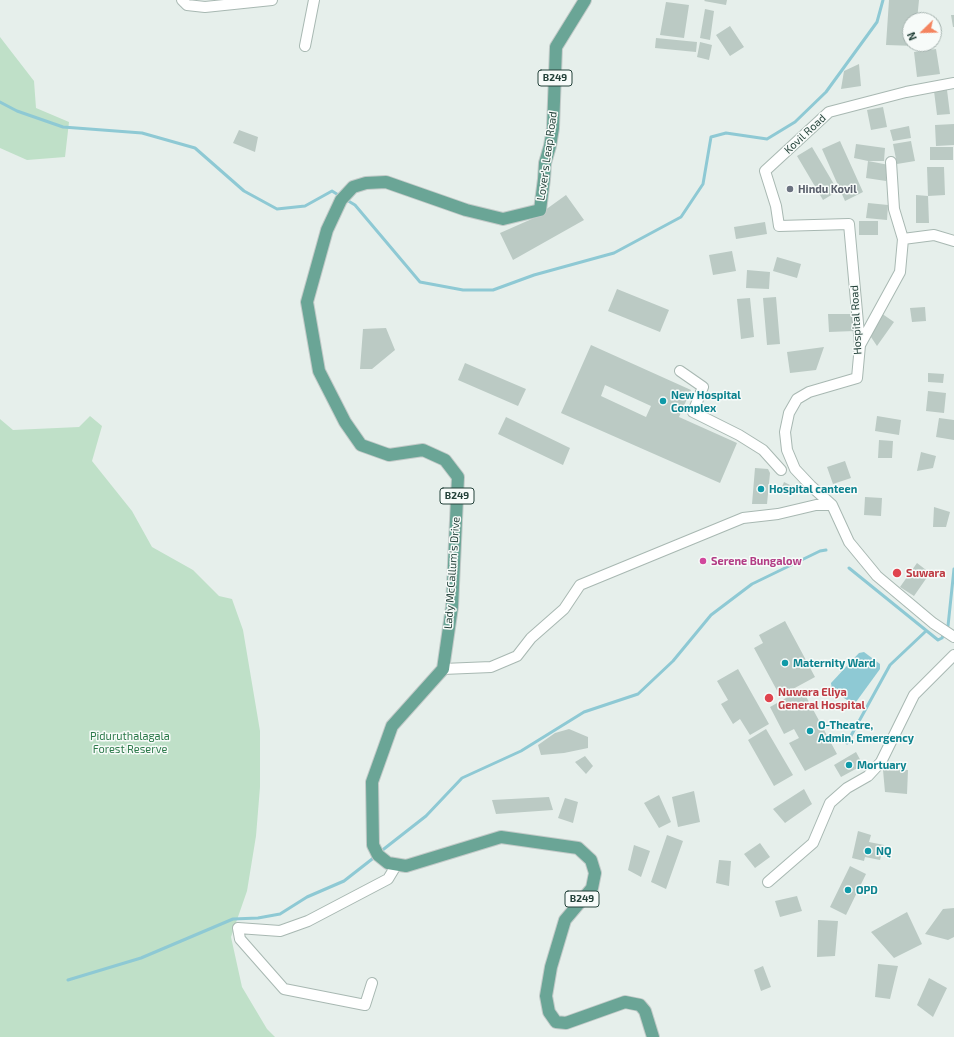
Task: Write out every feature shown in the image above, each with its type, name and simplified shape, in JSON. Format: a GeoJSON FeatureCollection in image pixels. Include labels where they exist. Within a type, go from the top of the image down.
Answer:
{"type":"FeatureCollection","features":[{"type":"Feature","properties":{"kind":"main road","name":"Lover's Leap Road"},"geometry":{"type":"LineString","coordinates":[[333,218],[341,200],[353,187],[366,183],[386,182],[466,210],[503,219],[540,210],[545,163],[553,128],[556,46],[585,0]]}},
{"type":"Feature","properties":{"kind":"main road","name":"Lady McCallum's Drive"},"geometry":{"type":"LineString","coordinates":[[333,218],[327,230],[307,302],[319,371],[345,422],[361,445],[389,455],[423,450],[445,460],[458,476],[452,607],[443,669]]}},
{"type":"Feature","properties":{"kind":"main road"},"geometry":{"type":"LineString","coordinates":[[392,864],[378,855],[373,845],[372,782],[392,726],[443,669]]}},
{"type":"Feature","properties":{"kind":"main road","name":"B249"},"geometry":{"type":"LineString","coordinates":[[392,864],[406,866],[501,837],[578,848],[591,860],[595,873],[592,888],[565,920],[551,967],[546,996],[549,1012],[556,1022],[566,1023],[626,1002],[640,1005],[645,1011],[653,1037]]}},
{"type":"Feature","properties":{"kind":"street"},"geometry":{"type":"LineString","coordinates":[[182,0],[187,5],[205,7],[272,0]]}},
{"type":"Feature","properties":{"kind":"street"},"geometry":{"type":"LineString","coordinates":[[305,46],[314,0]]}},
{"type":"Feature","properties":{"kind":"street","name":"Kovil Road"},"geometry":{"type":"LineString","coordinates":[[779,226],[776,206],[765,171],[829,112],[906,92],[954,83]]}},
{"type":"Feature","properties":{"kind":"street"},"geometry":{"type":"LineString","coordinates":[[860,345],[900,272],[903,239],[894,209],[891,162]]}},
{"type":"Feature","properties":{"kind":"street","name":"Hospital Road"},"geometry":{"type":"LineString","coordinates":[[779,226],[849,224],[860,345],[857,378],[809,392],[797,399],[789,413],[785,432],[787,450],[795,469],[832,505],[849,542],[877,576],[933,624],[952,636]]}},
{"type":"Feature","properties":{"kind":"street"},"geometry":{"type":"LineString","coordinates":[[903,239],[934,235],[954,241]]}},
{"type":"Feature","properties":{"kind":"street"},"geometry":{"type":"LineString","coordinates":[[680,371],[702,387],[693,412],[739,435],[763,450],[781,470]]}},
{"type":"Feature","properties":{"kind":"street"},"geometry":{"type":"LineString","coordinates":[[443,669],[490,667],[517,656],[532,638],[564,609],[580,585],[743,518],[778,514],[816,505],[832,505]]}},
{"type":"Feature","properties":{"kind":"street"},"geometry":{"type":"LineString","coordinates":[[768,882],[813,843],[830,803],[848,788],[868,776],[881,762],[914,695],[954,655]]}},
{"type":"Feature","properties":{"kind":"street"},"geometry":{"type":"LineString","coordinates":[[372,983],[365,1005],[284,989],[240,939],[238,928],[280,931],[308,921],[388,879],[392,864]]}},
{"type":"Feature","properties":{"kind":"green space"},"geometry":{"type":"Polygon","coordinates":[[[0,37],[34,81],[36,108],[69,122],[65,157],[27,160],[0,148],[0,37]]]}},
{"type":"Feature","properties":{"kind":"green space","name":"Piduruthalagala Forest Reserve"},"geometry":{"type":"Polygon","coordinates":[[[90,416],[102,426],[92,461],[132,511],[152,547],[193,570],[219,596],[232,599],[243,630],[260,731],[260,787],[256,836],[247,891],[231,937],[242,987],[267,1029],[275,1037],[0,1037],[0,419],[13,430],[79,427],[90,416]]]}},
{"type":"Feature","properties":{"kind":"water"},"geometry":{"type":"Polygon","coordinates":[[[864,652],[880,664],[880,669],[856,702],[850,702],[832,690],[831,683],[859,653],[864,652]]]}},
{"type":"Feature","properties":{"kind":"building"},"geometry":{"type":"Polygon","coordinates":[[[727,0],[726,5],[704,1],[727,0]]]}},
{"type":"Feature","properties":{"kind":"building"},"geometry":{"type":"Polygon","coordinates":[[[889,0],[919,0],[918,12],[902,12],[902,46],[886,45],[889,0]]]}},
{"type":"Feature","properties":{"kind":"building"},"geometry":{"type":"Polygon","coordinates":[[[666,2],[689,5],[684,38],[660,35],[666,2]]]}},
{"type":"Feature","properties":{"kind":"building"},"geometry":{"type":"Polygon","coordinates":[[[705,9],[714,11],[710,40],[700,38],[705,9]]]}},
{"type":"Feature","properties":{"kind":"building"},"geometry":{"type":"Polygon","coordinates":[[[951,15],[954,15],[954,27],[953,27],[951,15]]]}},
{"type":"Feature","properties":{"kind":"building"},"geometry":{"type":"Polygon","coordinates":[[[730,26],[744,47],[730,56],[716,35],[730,26]]]}},
{"type":"Feature","properties":{"kind":"building"},"geometry":{"type":"Polygon","coordinates":[[[656,38],[697,42],[696,52],[655,48],[656,38]]]}},
{"type":"Feature","properties":{"kind":"building"},"geometry":{"type":"Polygon","coordinates":[[[700,42],[712,45],[709,60],[697,57],[700,42]]]}},
{"type":"Feature","properties":{"kind":"building"},"geometry":{"type":"Polygon","coordinates":[[[914,52],[936,52],[940,74],[917,77],[914,52]]]}},
{"type":"Feature","properties":{"kind":"building"},"geometry":{"type":"Polygon","coordinates":[[[859,64],[861,86],[841,89],[844,71],[859,64]]]}},
{"type":"Feature","properties":{"kind":"building"},"geometry":{"type":"Polygon","coordinates":[[[947,90],[950,114],[937,115],[934,91],[947,90]]]}},
{"type":"Feature","properties":{"kind":"building"},"geometry":{"type":"Polygon","coordinates":[[[883,107],[887,127],[871,130],[867,110],[883,107]]]}},
{"type":"Feature","properties":{"kind":"building"},"geometry":{"type":"Polygon","coordinates":[[[954,124],[954,145],[936,146],[935,125],[954,124]]]}},
{"type":"Feature","properties":{"kind":"building"},"geometry":{"type":"Polygon","coordinates":[[[909,126],[911,138],[893,141],[890,130],[909,126]]]}},
{"type":"Feature","properties":{"kind":"building"},"geometry":{"type":"Polygon","coordinates":[[[239,130],[258,137],[255,152],[233,143],[239,130]]]}},
{"type":"Feature","properties":{"kind":"building"},"geometry":{"type":"Polygon","coordinates":[[[840,141],[863,192],[845,201],[822,149],[840,141]]]}},
{"type":"Feature","properties":{"kind":"building"},"geometry":{"type":"Polygon","coordinates":[[[911,141],[915,161],[897,164],[893,144],[911,141]]]}},
{"type":"Feature","properties":{"kind":"building"},"geometry":{"type":"Polygon","coordinates":[[[856,144],[885,148],[884,161],[868,161],[854,158],[856,144]]]}},
{"type":"Feature","properties":{"kind":"building"},"geometry":{"type":"Polygon","coordinates":[[[812,147],[838,191],[823,200],[797,156],[812,147]]]}},
{"type":"Feature","properties":{"kind":"building"},"geometry":{"type":"Polygon","coordinates":[[[930,147],[953,147],[953,160],[930,160],[930,147]]]}},
{"type":"Feature","properties":{"kind":"building"},"geometry":{"type":"Polygon","coordinates":[[[868,161],[889,165],[886,181],[866,178],[868,161]]]}},
{"type":"Feature","properties":{"kind":"building"},"geometry":{"type":"Polygon","coordinates":[[[927,167],[944,167],[945,195],[928,196],[927,167]]]}},
{"type":"Feature","properties":{"kind":"building"},"geometry":{"type":"Polygon","coordinates":[[[566,195],[584,220],[513,260],[500,233],[534,218],[566,195]]]}},
{"type":"Feature","properties":{"kind":"building"},"geometry":{"type":"Polygon","coordinates":[[[916,195],[928,196],[929,223],[916,223],[916,195]]]}},
{"type":"Feature","properties":{"kind":"building"},"geometry":{"type":"Polygon","coordinates":[[[868,203],[888,205],[887,220],[866,218],[868,203]]]}},
{"type":"Feature","properties":{"kind":"building"},"geometry":{"type":"Polygon","coordinates":[[[859,221],[878,221],[878,235],[859,235],[859,221]]]}},
{"type":"Feature","properties":{"kind":"building"},"geometry":{"type":"Polygon","coordinates":[[[765,222],[767,234],[736,239],[734,227],[765,222]]]}},
{"type":"Feature","properties":{"kind":"building"},"geometry":{"type":"Polygon","coordinates":[[[732,251],[736,271],[713,275],[709,255],[732,251]]]}},
{"type":"Feature","properties":{"kind":"building"},"geometry":{"type":"Polygon","coordinates":[[[777,257],[801,264],[797,278],[773,271],[777,257]]]}},
{"type":"Feature","properties":{"kind":"building"},"geometry":{"type":"Polygon","coordinates":[[[747,270],[770,272],[769,289],[746,288],[747,270]]]}},
{"type":"Feature","properties":{"kind":"building"},"geometry":{"type":"Polygon","coordinates":[[[617,289],[669,310],[660,332],[608,311],[617,289]]]}},
{"type":"Feature","properties":{"kind":"building"},"geometry":{"type":"Polygon","coordinates":[[[776,297],[780,344],[767,345],[763,298],[776,297]]]}},
{"type":"Feature","properties":{"kind":"building"},"geometry":{"type":"Polygon","coordinates":[[[750,298],[754,337],[741,339],[737,299],[750,298]]]}},
{"type":"Feature","properties":{"kind":"building"},"geometry":{"type":"Polygon","coordinates":[[[925,307],[926,321],[912,322],[910,308],[925,307]]]}},
{"type":"Feature","properties":{"kind":"building"},"geometry":{"type":"Polygon","coordinates":[[[881,313],[894,322],[877,346],[867,331],[881,313]]]}},
{"type":"Feature","properties":{"kind":"building"},"geometry":{"type":"Polygon","coordinates":[[[828,314],[854,314],[854,331],[829,332],[828,314]]]}},
{"type":"Feature","properties":{"kind":"building"},"geometry":{"type":"Polygon","coordinates":[[[386,328],[395,350],[372,369],[360,369],[363,329],[386,328]]]}},
{"type":"Feature","properties":{"kind":"building","name":"New Hospital Complex"},"geometry":{"type":"Polygon","coordinates":[[[591,345],[691,390],[679,417],[737,443],[720,483],[561,413],[591,345]],[[605,385],[601,396],[646,417],[651,406],[605,385]]]}},
{"type":"Feature","properties":{"kind":"building"},"geometry":{"type":"Polygon","coordinates":[[[824,347],[816,370],[790,373],[787,352],[824,347]]]}},
{"type":"Feature","properties":{"kind":"building"},"geometry":{"type":"Polygon","coordinates":[[[465,363],[526,389],[518,406],[458,380],[465,363]]]}},
{"type":"Feature","properties":{"kind":"building"},"geometry":{"type":"Polygon","coordinates":[[[928,373],[944,374],[943,383],[928,382],[928,373]]]}},
{"type":"Feature","properties":{"kind":"building"},"geometry":{"type":"Polygon","coordinates":[[[928,391],[946,393],[944,413],[926,411],[928,391]]]}},
{"type":"Feature","properties":{"kind":"building"},"geometry":{"type":"Polygon","coordinates":[[[877,416],[901,420],[899,435],[875,431],[877,416]]]}},
{"type":"Feature","properties":{"kind":"building"},"geometry":{"type":"Polygon","coordinates":[[[506,417],[570,448],[563,465],[498,434],[506,417]]]}},
{"type":"Feature","properties":{"kind":"building"},"geometry":{"type":"Polygon","coordinates":[[[939,418],[954,420],[954,440],[936,437],[939,418]]]}},
{"type":"Feature","properties":{"kind":"building"},"geometry":{"type":"Polygon","coordinates":[[[879,440],[893,441],[892,458],[878,458],[879,440]]]}},
{"type":"Feature","properties":{"kind":"building"},"geometry":{"type":"Polygon","coordinates":[[[921,452],[936,456],[933,468],[917,471],[921,452]]]}},
{"type":"Feature","properties":{"kind":"building"},"geometry":{"type":"Polygon","coordinates":[[[845,461],[851,478],[833,484],[827,467],[845,461]]]}},
{"type":"Feature","properties":{"kind":"building","name":"Hospital canteen"},"geometry":{"type":"Polygon","coordinates":[[[755,468],[768,469],[770,473],[767,504],[752,504],[755,468]]]}},
{"type":"Feature","properties":{"kind":"building"},"geometry":{"type":"Polygon","coordinates":[[[784,482],[792,486],[790,491],[782,487],[784,482]]]}},
{"type":"Feature","properties":{"kind":"building"},"geometry":{"type":"Polygon","coordinates":[[[865,497],[882,498],[881,516],[864,515],[865,497]]]}},
{"type":"Feature","properties":{"kind":"building"},"geometry":{"type":"Polygon","coordinates":[[[934,507],[950,512],[946,527],[933,527],[934,507]]]}},
{"type":"Feature","properties":{"kind":"building"},"geometry":{"type":"Polygon","coordinates":[[[917,563],[930,573],[914,596],[900,587],[917,563]]]}},
{"type":"Feature","properties":{"kind":"building","name":"Maternity Ward"},"geometry":{"type":"Polygon","coordinates":[[[785,621],[815,677],[780,696],[754,648],[763,643],[759,635],[785,621]]]}},
{"type":"Feature","properties":{"kind":"building"},"geometry":{"type":"Polygon","coordinates":[[[738,669],[769,724],[750,735],[740,719],[733,724],[721,704],[728,700],[717,681],[738,669]]]}},
{"type":"Feature","properties":{"kind":"building","name":"O-Theatre, Admin, Emergency"},"geometry":{"type":"Polygon","coordinates":[[[802,689],[837,754],[805,771],[789,743],[799,738],[794,729],[784,734],[770,707],[802,689]]]}},
{"type":"Feature","properties":{"kind":"building"},"geometry":{"type":"Polygon","coordinates":[[[569,729],[588,737],[588,748],[564,753],[541,755],[538,745],[555,733],[569,729]]]}},
{"type":"Feature","properties":{"kind":"building"},"geometry":{"type":"Polygon","coordinates":[[[766,729],[793,775],[774,786],[748,740],[766,729]]]}},
{"type":"Feature","properties":{"kind":"building","name":"Mortuary"},"geometry":{"type":"Polygon","coordinates":[[[856,752],[863,765],[841,777],[834,765],[856,752]]]}},
{"type":"Feature","properties":{"kind":"building"},"geometry":{"type":"Polygon","coordinates":[[[585,756],[593,766],[586,774],[575,762],[585,756]]]}},
{"type":"Feature","properties":{"kind":"building"},"geometry":{"type":"Polygon","coordinates":[[[883,770],[908,770],[907,794],[885,792],[883,770]]]}},
{"type":"Feature","properties":{"kind":"building"},"geometry":{"type":"Polygon","coordinates":[[[804,789],[812,804],[785,823],[773,809],[804,789]]]}},
{"type":"Feature","properties":{"kind":"building"},"geometry":{"type":"Polygon","coordinates":[[[694,791],[700,822],[678,827],[672,797],[694,791]]]}},
{"type":"Feature","properties":{"kind":"building"},"geometry":{"type":"Polygon","coordinates":[[[659,795],[671,822],[659,828],[644,803],[659,795]]]}},
{"type":"Feature","properties":{"kind":"building"},"geometry":{"type":"Polygon","coordinates":[[[549,797],[553,810],[496,814],[492,800],[549,797]]]}},
{"type":"Feature","properties":{"kind":"building"},"geometry":{"type":"Polygon","coordinates":[[[565,798],[578,802],[573,823],[558,818],[565,798]]]}},
{"type":"Feature","properties":{"kind":"building","name":"NQ"},"geometry":{"type":"Polygon","coordinates":[[[858,831],[871,835],[869,842],[884,845],[880,860],[865,857],[864,861],[852,858],[858,831]]]}},
{"type":"Feature","properties":{"kind":"building"},"geometry":{"type":"Polygon","coordinates":[[[667,835],[683,841],[666,889],[651,882],[667,835]]]}},
{"type":"Feature","properties":{"kind":"building"},"geometry":{"type":"Polygon","coordinates":[[[760,843],[770,857],[755,868],[744,854],[760,843]]]}},
{"type":"Feature","properties":{"kind":"building"},"geometry":{"type":"Polygon","coordinates":[[[634,845],[650,851],[641,877],[628,870],[634,845]]]}},
{"type":"Feature","properties":{"kind":"building"},"geometry":{"type":"Polygon","coordinates":[[[719,860],[731,861],[729,886],[716,883],[719,860]]]}},
{"type":"Feature","properties":{"kind":"building","name":"OPD"},"geometry":{"type":"Polygon","coordinates":[[[850,866],[866,874],[846,915],[830,907],[850,866]]]}},
{"type":"Feature","properties":{"kind":"building"},"geometry":{"type":"Polygon","coordinates":[[[797,896],[802,911],[780,917],[775,901],[797,896]]]}},
{"type":"Feature","properties":{"kind":"building"},"geometry":{"type":"Polygon","coordinates":[[[954,908],[954,937],[948,940],[925,934],[943,909],[954,908]]]}},
{"type":"Feature","properties":{"kind":"building"},"geometry":{"type":"Polygon","coordinates":[[[907,912],[922,944],[894,958],[871,932],[907,912]]]}},
{"type":"Feature","properties":{"kind":"building"},"geometry":{"type":"Polygon","coordinates":[[[818,920],[838,921],[835,956],[817,957],[818,920]]]}},
{"type":"Feature","properties":{"kind":"building"},"geometry":{"type":"Polygon","coordinates":[[[878,964],[898,966],[890,999],[875,997],[878,964]]]}},
{"type":"Feature","properties":{"kind":"building"},"geometry":{"type":"Polygon","coordinates":[[[763,966],[771,987],[761,991],[754,970],[763,966]]]}},
{"type":"Feature","properties":{"kind":"building"},"geometry":{"type":"Polygon","coordinates":[[[929,978],[947,988],[933,1017],[917,1005],[929,978]]]}},
{"type":"Feature","properties":{"kind":"waterway"},"geometry":{"type":"LineString","coordinates":[[345,199],[355,205],[420,282],[463,290],[493,290],[534,275],[614,253],[681,217],[703,184],[711,137],[726,133],[767,139],[795,122],[826,92],[877,22],[883,0]]}},
{"type":"Feature","properties":{"kind":"waterway"},"geometry":{"type":"LineString","coordinates":[[0,102],[17,111],[63,127],[142,133],[195,148],[244,191],[277,209],[305,206],[332,191],[340,196]]}},
{"type":"Feature","properties":{"kind":"waterway"},"geometry":{"type":"LineString","coordinates":[[380,852],[426,816],[462,778],[521,751],[584,712],[638,694],[673,661],[711,615],[752,584],[820,551],[826,550]]}},
{"type":"Feature","properties":{"kind":"waterway"},"geometry":{"type":"LineString","coordinates":[[849,568],[938,640],[942,638],[948,626],[954,569]]}},
{"type":"Feature","properties":{"kind":"waterway"},"geometry":{"type":"LineString","coordinates":[[847,743],[890,665],[926,631]]}},
{"type":"Feature","properties":{"kind":"waterway"},"geometry":{"type":"LineString","coordinates":[[68,980],[141,958],[233,919],[258,918],[280,914],[307,897],[344,881],[376,856]]}},
{"type":"Feature","properties":{"kind":"place","name":"Hindu Kovil"},"geometry":{"type":"Point","coordinates":[790,189]}},
{"type":"Feature","properties":{"kind":"place","name":"New Hospital Complex"},"geometry":{"type":"Point","coordinates":[663,401]}},
{"type":"Feature","properties":{"kind":"place","name":"Hospital canteen"},"geometry":{"type":"Point","coordinates":[761,489]}},
{"type":"Feature","properties":{"kind":"place","name":"Serene Bungalow"},"geometry":{"type":"Point","coordinates":[703,561]}},
{"type":"Feature","properties":{"kind":"place","name":"Suwara"},"geometry":{"type":"Point","coordinates":[897,573]}},
{"type":"Feature","properties":{"kind":"place","name":"Maternity Ward"},"geometry":{"type":"Point","coordinates":[785,663]}},
{"type":"Feature","properties":{"kind":"place","name":"Nuwara Eliya General Hospital"},"geometry":{"type":"Point","coordinates":[769,698]}},
{"type":"Feature","properties":{"kind":"place","name":"O-Theatre, Admin, Emergency"},"geometry":{"type":"Point","coordinates":[810,731]}},
{"type":"Feature","properties":{"kind":"place","name":"Mortuary"},"geometry":{"type":"Point","coordinates":[849,765]}},
{"type":"Feature","properties":{"kind":"place","name":"NQ"},"geometry":{"type":"Point","coordinates":[868,851]}},
{"type":"Feature","properties":{"kind":"place","name":"OPD"},"geometry":{"type":"Point","coordinates":[848,890]}}]}
